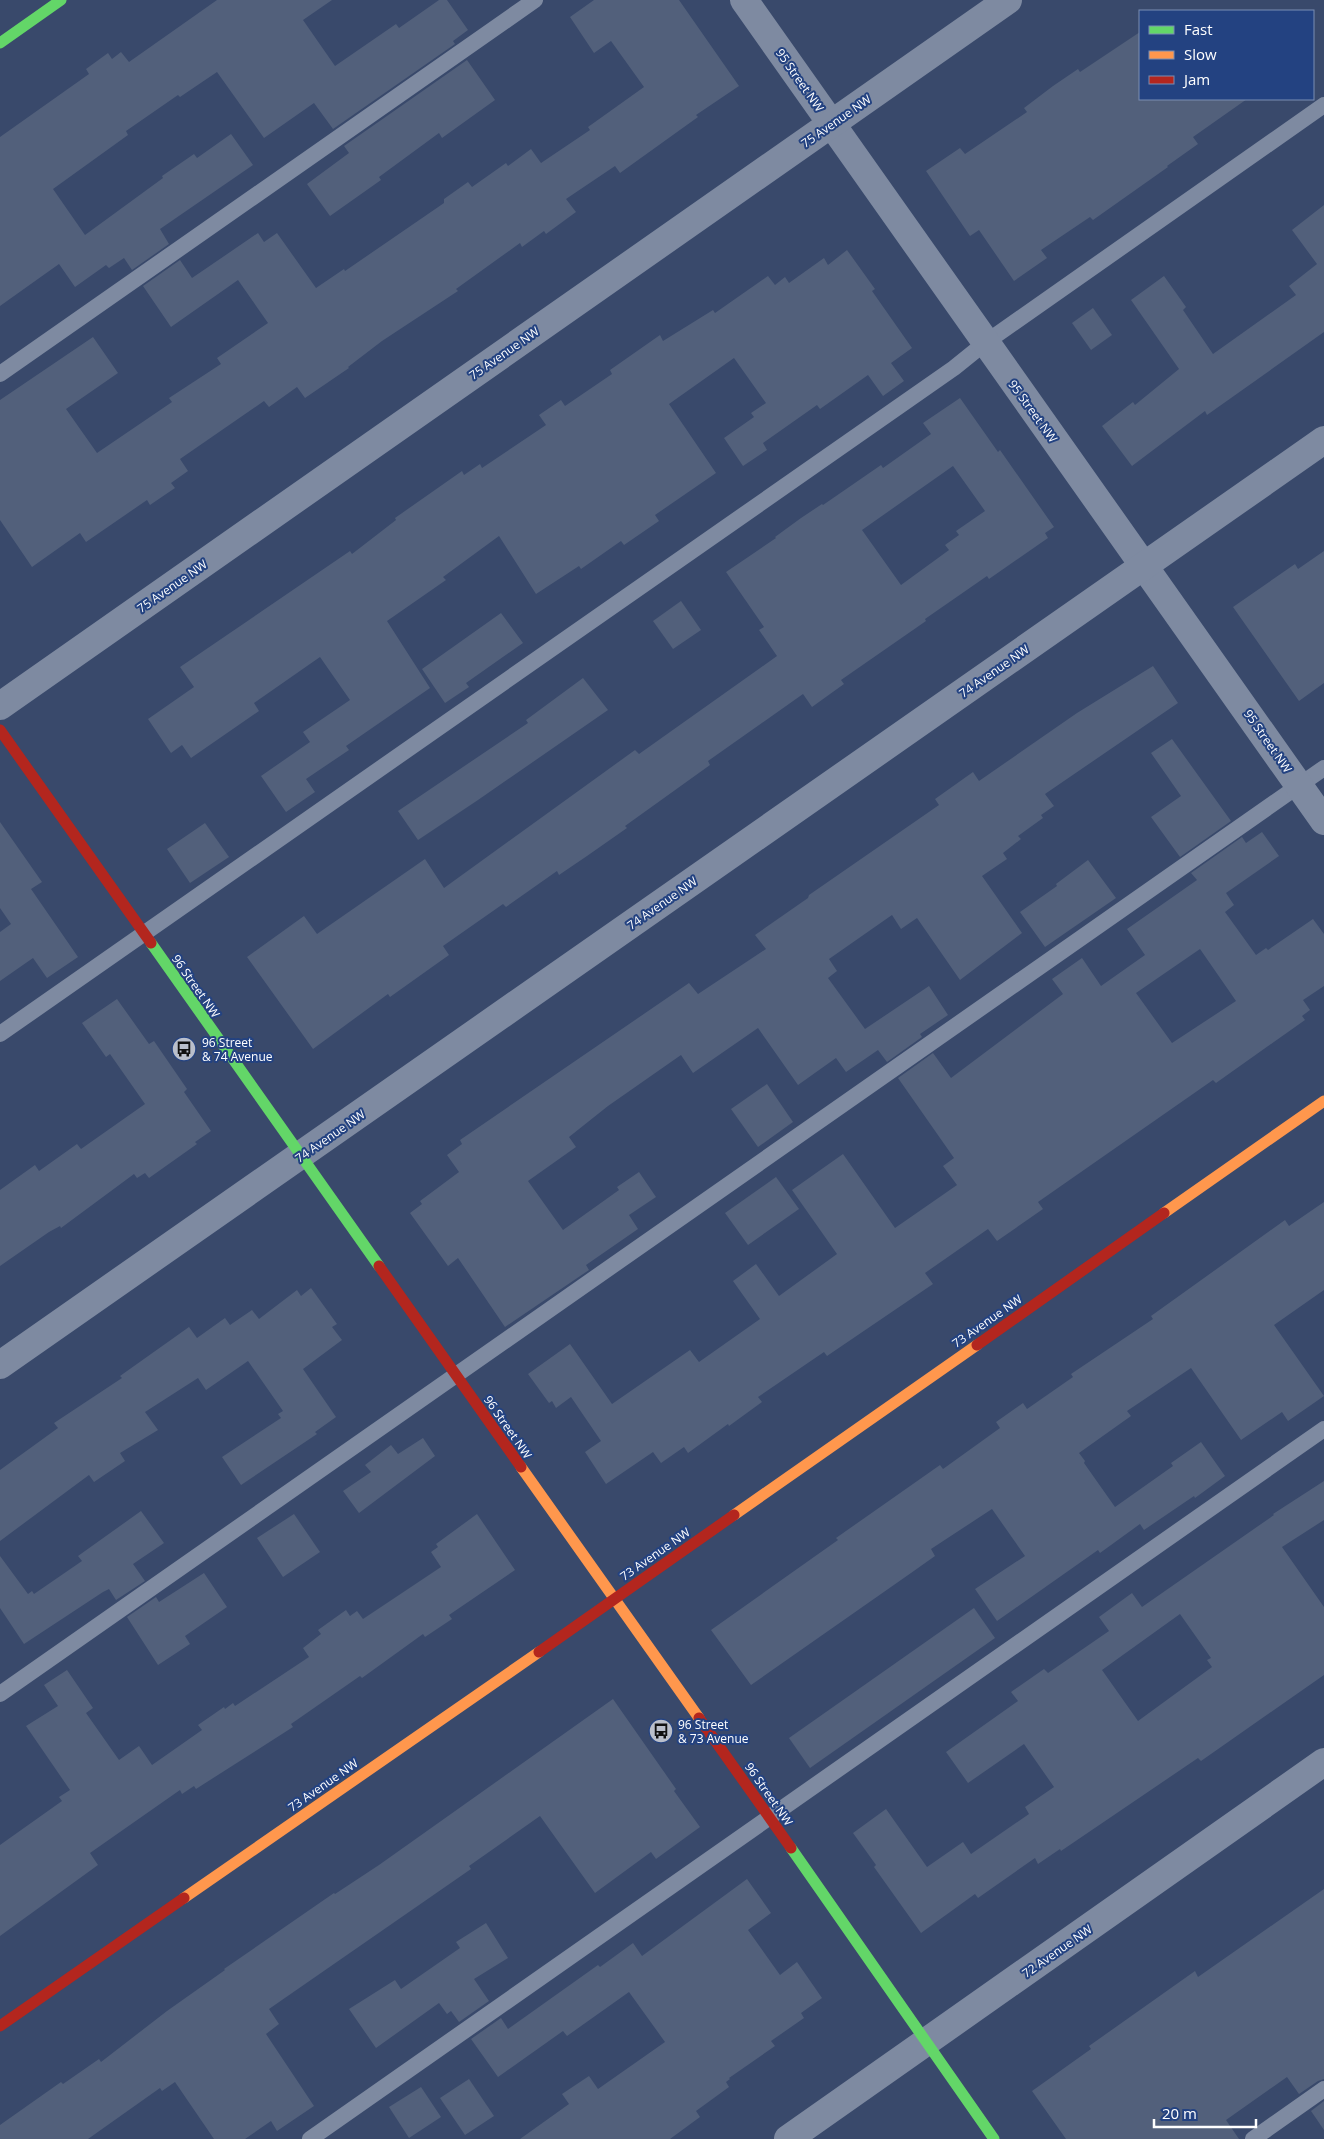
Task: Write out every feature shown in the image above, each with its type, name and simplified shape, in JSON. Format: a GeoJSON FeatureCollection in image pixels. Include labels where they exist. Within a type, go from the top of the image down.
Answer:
{"type":"FeatureCollection","features":[{"type":"Feature","properties":{"kind":"street"},"geometry":{"type":"LineString","coordinates":[[0,43],[61,0]]}},
{"type":"Feature","properties":{"kind":"street","name":"95 Street NW"},"geometry":{"type":"LineString","coordinates":[[744,0],[1324,821]]}},
{"type":"Feature","properties":{"kind":"street","name":"75 Avenue NW"},"geometry":{"type":"LineString","coordinates":[[0,706],[1008,0]]}},
{"type":"Feature","properties":{"kind":"street","name":"74 Avenue NW"},"geometry":{"type":"LineString","coordinates":[[0,1366],[1324,440]]}},
{"type":"Feature","properties":{"kind":"street","name":"96 Street NW"},"geometry":{"type":"LineString","coordinates":[[0,730],[300,1157],[928,2042],[994,2139]]}},
{"type":"Feature","properties":{"kind":"street","name":"73 Avenue NW"},"geometry":{"type":"LineString","coordinates":[[0,2026],[614,1600],[1324,1101]]}},
{"type":"Feature","properties":{"kind":"street","name":"72 Avenue NW"},"geometry":{"type":"LineString","coordinates":[[788,2139],[1324,1762]]}},
{"type":"Feature","properties":{"kind":"lane"},"geometry":{"type":"LineString","coordinates":[[0,374],[534,0]]}},
{"type":"Feature","properties":{"kind":"lane"},"geometry":{"type":"LineString","coordinates":[[0,1034],[938,379],[985,343],[1324,105]]}},
{"type":"Feature","properties":{"kind":"lane"},"geometry":{"type":"LineString","coordinates":[[0,1694],[1324,768]]}},
{"type":"Feature","properties":{"kind":"lane"},"geometry":{"type":"LineString","coordinates":[[310,2139],[1324,1429]]}},
{"type":"Feature","properties":{"kind":"lane"},"geometry":{"type":"LineString","coordinates":[[1253,2139],[1324,2089]]}},
{"type":"Feature","properties":{"kind":"building"},"geometry":{"type":"Polygon","coordinates":[[[217,0],[332,0],[303,20],[335,66],[396,24],[399,28],[439,0],[447,0],[468,30],[453,41],[455,44],[333,129],[314,103],[264,138],[217,72],[180,97],[178,95],[126,131],[128,135],[53,189],[85,235],[163,178],[162,176],[194,154],[197,158],[231,134],[253,165],[160,229],[169,244],[132,270],[124,258],[109,268],[106,265],[75,287],[59,264],[0,306],[0,137],[89,74],[86,69],[108,53],[112,59],[121,52],[129,62],[217,0]]]}},
{"type":"Feature","properties":{"kind":"building"},"geometry":{"type":"Polygon","coordinates":[[[594,0],[679,0],[739,86],[696,115],[698,117],[620,173],[615,166],[566,199],[576,212],[546,234],[544,231],[522,247],[520,243],[456,289],[458,291],[382,341],[349,368],[305,398],[297,387],[269,407],[264,401],[180,459],[188,471],[171,483],[175,488],[150,505],[147,500],[86,542],[80,533],[32,567],[0,520],[0,400],[93,337],[118,373],[66,409],[97,453],[172,402],[169,398],[221,364],[217,358],[268,323],[238,280],[171,327],[143,286],[180,260],[192,278],[258,233],[264,242],[277,233],[316,288],[344,269],[345,271],[444,203],[444,199],[468,182],[472,187],[506,163],[508,166],[531,149],[541,163],[590,130],[588,127],[644,87],[611,41],[594,53],[570,17],[594,0]]]}},
{"type":"Feature","properties":{"kind":"building"},"geometry":{"type":"Polygon","coordinates":[[[1139,33],[1139,100],[1246,100],[1193,137],[1198,144],[1168,167],[1093,220],[1090,217],[1041,250],[1047,258],[1014,281],[979,230],[970,236],[926,171],[960,148],[965,154],[1027,112],[1024,108],[1053,86],[1078,69],[1080,72],[1139,33]]]}},
{"type":"Feature","properties":{"kind":"building"},"geometry":{"type":"Polygon","coordinates":[[[467,60],[495,100],[442,138],[439,133],[379,177],[381,180],[330,216],[307,184],[349,153],[344,146],[467,60]]]}},
{"type":"Feature","properties":{"kind":"building"},"geometry":{"type":"Polygon","coordinates":[[[1324,205],[1324,332],[1207,415],[1205,411],[1132,466],[1102,426],[1133,402],[1135,405],[1179,369],[1131,300],[1164,276],[1186,307],[1183,310],[1213,354],[1296,295],[1289,286],[1317,264],[1292,230],[1324,205]]]}},
{"type":"Feature","properties":{"kind":"building"},"geometry":{"type":"Polygon","coordinates":[[[847,250],[875,289],[872,291],[912,348],[891,363],[904,381],[883,396],[868,375],[820,409],[817,405],[763,443],[767,450],[743,466],[724,438],[754,417],[751,413],[766,403],[734,358],[669,404],[716,473],[655,515],[659,521],[624,545],[621,541],[581,569],[579,566],[536,594],[499,536],[443,577],[446,580],[387,621],[430,688],[346,746],[349,750],[306,779],[315,792],[286,812],[261,776],[310,742],[303,732],[350,700],[320,657],[254,703],[259,711],[191,758],[182,745],[171,753],[148,719],[194,687],[180,667],[350,551],[352,554],[396,520],[395,518],[462,471],[464,475],[480,464],[482,468],[546,425],[539,415],[561,400],[565,406],[612,374],[610,370],[660,335],[663,341],[713,310],[715,313],[768,276],[775,285],[785,277],[789,283],[824,258],[828,265],[847,250]]]}},
{"type":"Feature","properties":{"kind":"building"},"geometry":{"type":"Polygon","coordinates":[[[1093,308],[1112,335],[1091,350],[1072,323],[1093,308]]]}},
{"type":"Feature","properties":{"kind":"building"},"geometry":{"type":"Polygon","coordinates":[[[960,398],[998,452],[1000,450],[1054,527],[1045,533],[1048,538],[989,579],[987,576],[925,619],[926,621],[841,680],[844,684],[812,707],[803,694],[708,761],[710,765],[625,826],[627,828],[559,875],[557,871],[506,907],[503,904],[443,946],[449,955],[390,997],[388,994],[313,1049],[247,957],[304,916],[317,934],[425,859],[444,888],[635,750],[639,754],[777,656],[759,630],[764,627],[726,572],[776,538],[801,518],[881,465],[883,468],[931,434],[923,423],[960,398]],[[953,466],[862,530],[901,585],[949,550],[945,545],[959,535],[956,531],[985,511],[953,466]]]}},
{"type":"Feature","properties":{"kind":"building"},"geometry":{"type":"Polygon","coordinates":[[[1324,551],[1324,683],[1299,701],[1233,607],[1295,564],[1298,569],[1324,551]]]}},
{"type":"Feature","properties":{"kind":"building"},"geometry":{"type":"Polygon","coordinates":[[[681,601],[701,630],[673,649],[653,621],[681,601]]]}},
{"type":"Feature","properties":{"kind":"building"},"geometry":{"type":"Polygon","coordinates":[[[501,613],[523,643],[466,683],[469,687],[445,703],[422,669],[501,613]]]}},
{"type":"Feature","properties":{"kind":"building"},"geometry":{"type":"Polygon","coordinates":[[[1153,666],[1178,703],[1045,794],[1054,806],[1041,815],[1043,818],[1018,836],[1021,839],[1003,853],[1007,859],[982,876],[1022,933],[960,980],[917,918],[901,929],[892,915],[829,959],[837,971],[828,978],[865,1029],[929,986],[948,1015],[920,1034],[922,1037],[887,1062],[878,1050],[846,1072],[836,1058],[798,1085],[758,1028],[693,1073],[681,1055],[608,1106],[569,1137],[576,1147],[528,1181],[563,1230],[619,1190],[617,1187],[639,1172],[656,1197],[629,1215],[638,1229],[586,1265],[589,1270],[505,1327],[458,1258],[448,1266],[410,1213],[422,1204],[420,1201],[459,1172],[447,1155],[462,1144],[460,1140],[689,983],[698,994],[766,949],[755,935],[808,898],[809,895],[939,805],[935,799],[973,772],[979,781],[1077,713],[1153,666]]]}},
{"type":"Feature","properties":{"kind":"building"},"geometry":{"type":"Polygon","coordinates":[[[583,678],[608,710],[418,840],[398,811],[528,723],[526,720],[583,678]]]}},
{"type":"Feature","properties":{"kind":"building"},"geometry":{"type":"Polygon","coordinates":[[[1172,739],[1231,821],[1180,857],[1151,817],[1181,796],[1151,753],[1172,739]]]}},
{"type":"Feature","properties":{"kind":"building"},"geometry":{"type":"Polygon","coordinates":[[[0,822],[42,882],[31,889],[78,957],[47,978],[33,958],[0,981],[0,932],[11,924],[0,908],[0,822]]]}},
{"type":"Feature","properties":{"kind":"building"},"geometry":{"type":"Polygon","coordinates":[[[205,823],[229,857],[190,883],[167,849],[205,823]]]}},
{"type":"Feature","properties":{"kind":"building"},"geometry":{"type":"Polygon","coordinates":[[[1262,832],[1279,856],[1226,893],[1234,905],[1225,912],[1256,955],[1266,948],[1268,950],[1313,919],[1324,934],[1324,986],[1303,1000],[1310,1010],[1302,1016],[1305,1020],[1216,1083],[1213,1080],[1038,1202],[1043,1209],[997,1241],[988,1229],[925,1273],[933,1284],[827,1356],[824,1352],[758,1397],[762,1402],[729,1426],[728,1424],[688,1453],[684,1447],[661,1463],[653,1452],[606,1484],[585,1452],[601,1441],[571,1397],[556,1408],[552,1401],[549,1403],[528,1374],[570,1344],[612,1404],[690,1350],[699,1362],[760,1319],[733,1281],[756,1264],[779,1296],[837,1254],[792,1190],[843,1154],[895,1228],[957,1185],[943,1166],[954,1158],[898,1078],[933,1053],[951,1078],[1063,994],[1052,979],[1082,958],[1101,986],[1145,955],[1127,929],[1197,880],[1191,873],[1242,837],[1246,843],[1262,832]],[[1200,949],[1136,993],[1172,1043],[1236,1001],[1200,949]]]}},
{"type":"Feature","properties":{"kind":"building"},"geometry":{"type":"Polygon","coordinates":[[[1088,860],[1116,898],[1045,947],[1020,912],[1057,886],[1056,884],[1088,860]]]}},
{"type":"Feature","properties":{"kind":"building"},"geometry":{"type":"Polygon","coordinates":[[[117,999],[149,1044],[154,1041],[187,1089],[184,1092],[211,1131],[195,1142],[197,1144],[149,1178],[145,1173],[137,1178],[134,1174],[61,1228],[60,1226],[49,1232],[0,1266],[0,1190],[35,1165],[39,1171],[77,1144],[81,1149],[145,1104],[110,1054],[106,1057],[82,1023],[117,999]]]}},
{"type":"Feature","properties":{"kind":"building"},"geometry":{"type":"Polygon","coordinates":[[[767,1084],[793,1122],[758,1147],[731,1109],[767,1084]]]}},
{"type":"Feature","properties":{"kind":"building"},"geometry":{"type":"Polygon","coordinates":[[[776,1177],[799,1209],[748,1245],[725,1213],[776,1177]]]}},
{"type":"Feature","properties":{"kind":"building"},"geometry":{"type":"Polygon","coordinates":[[[1324,1202],[1324,1290],[1274,1325],[1324,1396],[1288,1421],[1282,1412],[1241,1440],[1191,1368],[1127,1411],[1131,1416],[1079,1453],[1115,1507],[1173,1466],[1171,1463],[1201,1442],[1225,1476],[1195,1498],[1194,1496],[1144,1530],[1140,1524],[1100,1553],[1098,1550],[997,1621],[975,1589],[1025,1556],[992,1509],[931,1549],[935,1556],[751,1685],[711,1630],[838,1540],[836,1538],[940,1465],[943,1469],[1000,1428],[996,1422],[1023,1403],[1027,1409],[1073,1377],[1071,1374],[1153,1319],[1151,1316],[1285,1220],[1289,1226],[1324,1202]]]}},
{"type":"Feature","properties":{"kind":"building"},"geometry":{"type":"Polygon","coordinates":[[[311,1288],[337,1324],[332,1327],[342,1340],[303,1369],[336,1417],[315,1432],[317,1434],[241,1485],[222,1457],[281,1418],[278,1414],[283,1411],[248,1361],[206,1390],[198,1378],[145,1412],[158,1430],[120,1453],[125,1461],[94,1482],[89,1475],[0,1541],[0,1470],[58,1428],[54,1423],[122,1378],[120,1376],[189,1327],[197,1338],[225,1318],[230,1325],[252,1310],[259,1319],[297,1290],[301,1296],[311,1288]]]}},
{"type":"Feature","properties":{"kind":"building"},"geometry":{"type":"Polygon","coordinates":[[[423,1438],[435,1456],[359,1513],[343,1491],[371,1472],[365,1465],[391,1445],[398,1454],[423,1438]]]}},
{"type":"Feature","properties":{"kind":"building"},"geometry":{"type":"Polygon","coordinates":[[[1324,1481],[1324,1520],[1282,1547],[1324,1607],[1324,1675],[1201,1761],[1198,1758],[1061,1851],[1060,1849],[1038,1864],[1035,1858],[978,1898],[975,1894],[921,1933],[874,1867],[876,1865],[853,1833],[886,1809],[927,1867],[963,1842],[971,1854],[1029,1814],[1025,1807],[1054,1787],[1024,1744],[968,1783],[946,1752],[1018,1701],[1011,1692],[1044,1669],[1048,1673],[1109,1631],[1099,1617],[1132,1593],[1142,1607],[1273,1514],[1324,1481]],[[1180,1614],[1102,1670],[1138,1721],[1212,1667],[1207,1660],[1211,1658],[1180,1614]]]}},
{"type":"Feature","properties":{"kind":"building"},"geometry":{"type":"Polygon","coordinates":[[[141,1511],[164,1543],[133,1564],[145,1581],[116,1600],[109,1589],[103,1592],[24,1644],[0,1608],[0,1556],[28,1594],[32,1591],[34,1594],[82,1561],[78,1556],[141,1511]]]}},
{"type":"Feature","properties":{"kind":"building"},"geometry":{"type":"Polygon","coordinates":[[[294,1514],[320,1552],[283,1577],[257,1538],[294,1514]]]}},
{"type":"Feature","properties":{"kind":"building"},"geometry":{"type":"Polygon","coordinates":[[[477,1514],[515,1570],[449,1615],[452,1619],[425,1637],[423,1634],[362,1678],[360,1676],[291,1724],[293,1727],[196,1789],[194,1786],[182,1794],[180,1790],[90,1853],[98,1865],[0,1936],[0,1845],[62,1801],[59,1797],[70,1790],[26,1726],[58,1706],[44,1685],[67,1670],[93,1708],[86,1713],[119,1760],[139,1746],[152,1765],[202,1730],[198,1725],[224,1707],[225,1709],[233,1703],[235,1706],[309,1657],[303,1648],[321,1634],[318,1630],[346,1610],[350,1616],[357,1611],[363,1619],[441,1567],[431,1552],[438,1547],[436,1544],[477,1514]]]}},
{"type":"Feature","properties":{"kind":"building"},"geometry":{"type":"Polygon","coordinates":[[[204,1573],[227,1607],[185,1636],[190,1644],[158,1665],[127,1617],[156,1597],[159,1602],[204,1573]]]}},
{"type":"Feature","properties":{"kind":"building"},"geometry":{"type":"Polygon","coordinates":[[[974,1608],[995,1638],[810,1768],[789,1738],[974,1608]]]}},
{"type":"Feature","properties":{"kind":"building"},"geometry":{"type":"Polygon","coordinates":[[[613,1699],[676,1789],[674,1791],[700,1827],[656,1859],[651,1852],[595,1893],[540,1816],[469,1866],[471,1869],[269,2009],[279,2024],[266,2034],[314,2106],[277,2131],[271,2121],[245,2139],[214,2139],[175,2082],[162,2091],[160,2088],[88,2139],[0,2139],[0,2125],[61,2082],[63,2084],[99,2059],[101,2062],[224,1969],[334,1893],[379,1865],[613,1699]]]}},
{"type":"Feature","properties":{"kind":"building"},"geometry":{"type":"Polygon","coordinates":[[[747,1879],[771,1913],[748,1930],[780,1975],[797,1962],[822,1998],[801,2013],[804,2018],[771,2041],[775,2046],[729,2078],[726,2082],[729,2087],[696,2111],[700,2117],[670,2139],[520,2139],[569,2104],[562,2094],[589,2076],[598,2089],[665,2042],[629,1992],[567,2036],[563,2031],[498,2077],[471,2039],[501,2018],[508,2029],[598,1965],[600,1967],[633,1943],[642,1956],[747,1879]]]}},
{"type":"Feature","properties":{"kind":"building"},"geometry":{"type":"Polygon","coordinates":[[[1324,1889],[1324,2079],[1299,2094],[1287,2077],[1226,2120],[1239,2139],[1066,2139],[1032,2091],[1091,2049],[1089,2046],[1195,1971],[1198,1977],[1324,1889]]]}},
{"type":"Feature","properties":{"kind":"building"},"geometry":{"type":"Polygon","coordinates":[[[486,1923],[508,1958],[474,1979],[489,2001],[459,2022],[451,2011],[447,2014],[439,2003],[376,2048],[349,2009],[395,1980],[401,1989],[460,1948],[456,1942],[486,1923]]]}},
{"type":"Feature","properties":{"kind":"building"},"geometry":{"type":"Polygon","coordinates":[[[469,2079],[494,2116],[465,2135],[440,2098],[469,2079]]]}},
{"type":"Feature","properties":{"kind":"building"},"geometry":{"type":"Polygon","coordinates":[[[421,2087],[441,2117],[409,2138],[389,2107],[421,2087]]]}},
{"type":"Feature","properties":{"kind":"building"},"geometry":{"type":"Polygon","coordinates":[[[1324,2101],[1324,2130],[1311,2111],[1324,2101]]]}},
{"type":"Feature","properties":{"kind":"traffic: fast"},"geometry":{"type":"LineString","coordinates":[[0,43],[61,0]]}},
{"type":"Feature","properties":{"kind":"traffic: fast"},"geometry":{"type":"LineString","coordinates":[[151,943],[379,1266]]}},
{"type":"Feature","properties":{"kind":"traffic: fast"},"geometry":{"type":"LineString","coordinates":[[791,1848],[994,2139]]}},
{"type":"Feature","properties":{"kind":"traffic: slow"},"geometry":{"type":"LineString","coordinates":[[1164,1213],[1324,1101]]}},
{"type":"Feature","properties":{"kind":"traffic: slow"},"geometry":{"type":"LineString","coordinates":[[734,1515],[977,1345]]}},
{"type":"Feature","properties":{"kind":"traffic: slow"},"geometry":{"type":"LineString","coordinates":[[521,1467],[699,1718]]}},
{"type":"Feature","properties":{"kind":"traffic: slow"},"geometry":{"type":"LineString","coordinates":[[184,1898],[539,1652]]}},
{"type":"Feature","properties":{"kind":"traffic: jam"},"geometry":{"type":"LineString","coordinates":[[0,730],[151,943]]}},
{"type":"Feature","properties":{"kind":"traffic: jam"},"geometry":{"type":"LineString","coordinates":[[977,1345],[1164,1213]]}},
{"type":"Feature","properties":{"kind":"traffic: jam"},"geometry":{"type":"LineString","coordinates":[[379,1266],[521,1467]]}},
{"type":"Feature","properties":{"kind":"traffic: jam"},"geometry":{"type":"LineString","coordinates":[[539,1652],[734,1515]]}},
{"type":"Feature","properties":{"kind":"traffic: jam"},"geometry":{"type":"LineString","coordinates":[[699,1718],[791,1848]]}},
{"type":"Feature","properties":{"kind":"traffic: jam"},"geometry":{"type":"LineString","coordinates":[[0,2026],[184,1898]]}},
{"type":"Feature","properties":{"kind":"place","name":"96 Street & 74 Avenue"},"geometry":{"type":"Point","coordinates":[184,1049]}},
{"type":"Feature","properties":{"kind":"place","name":"96 Street & 73 Avenue"},"geometry":{"type":"Point","coordinates":[661,1731]}}]}
